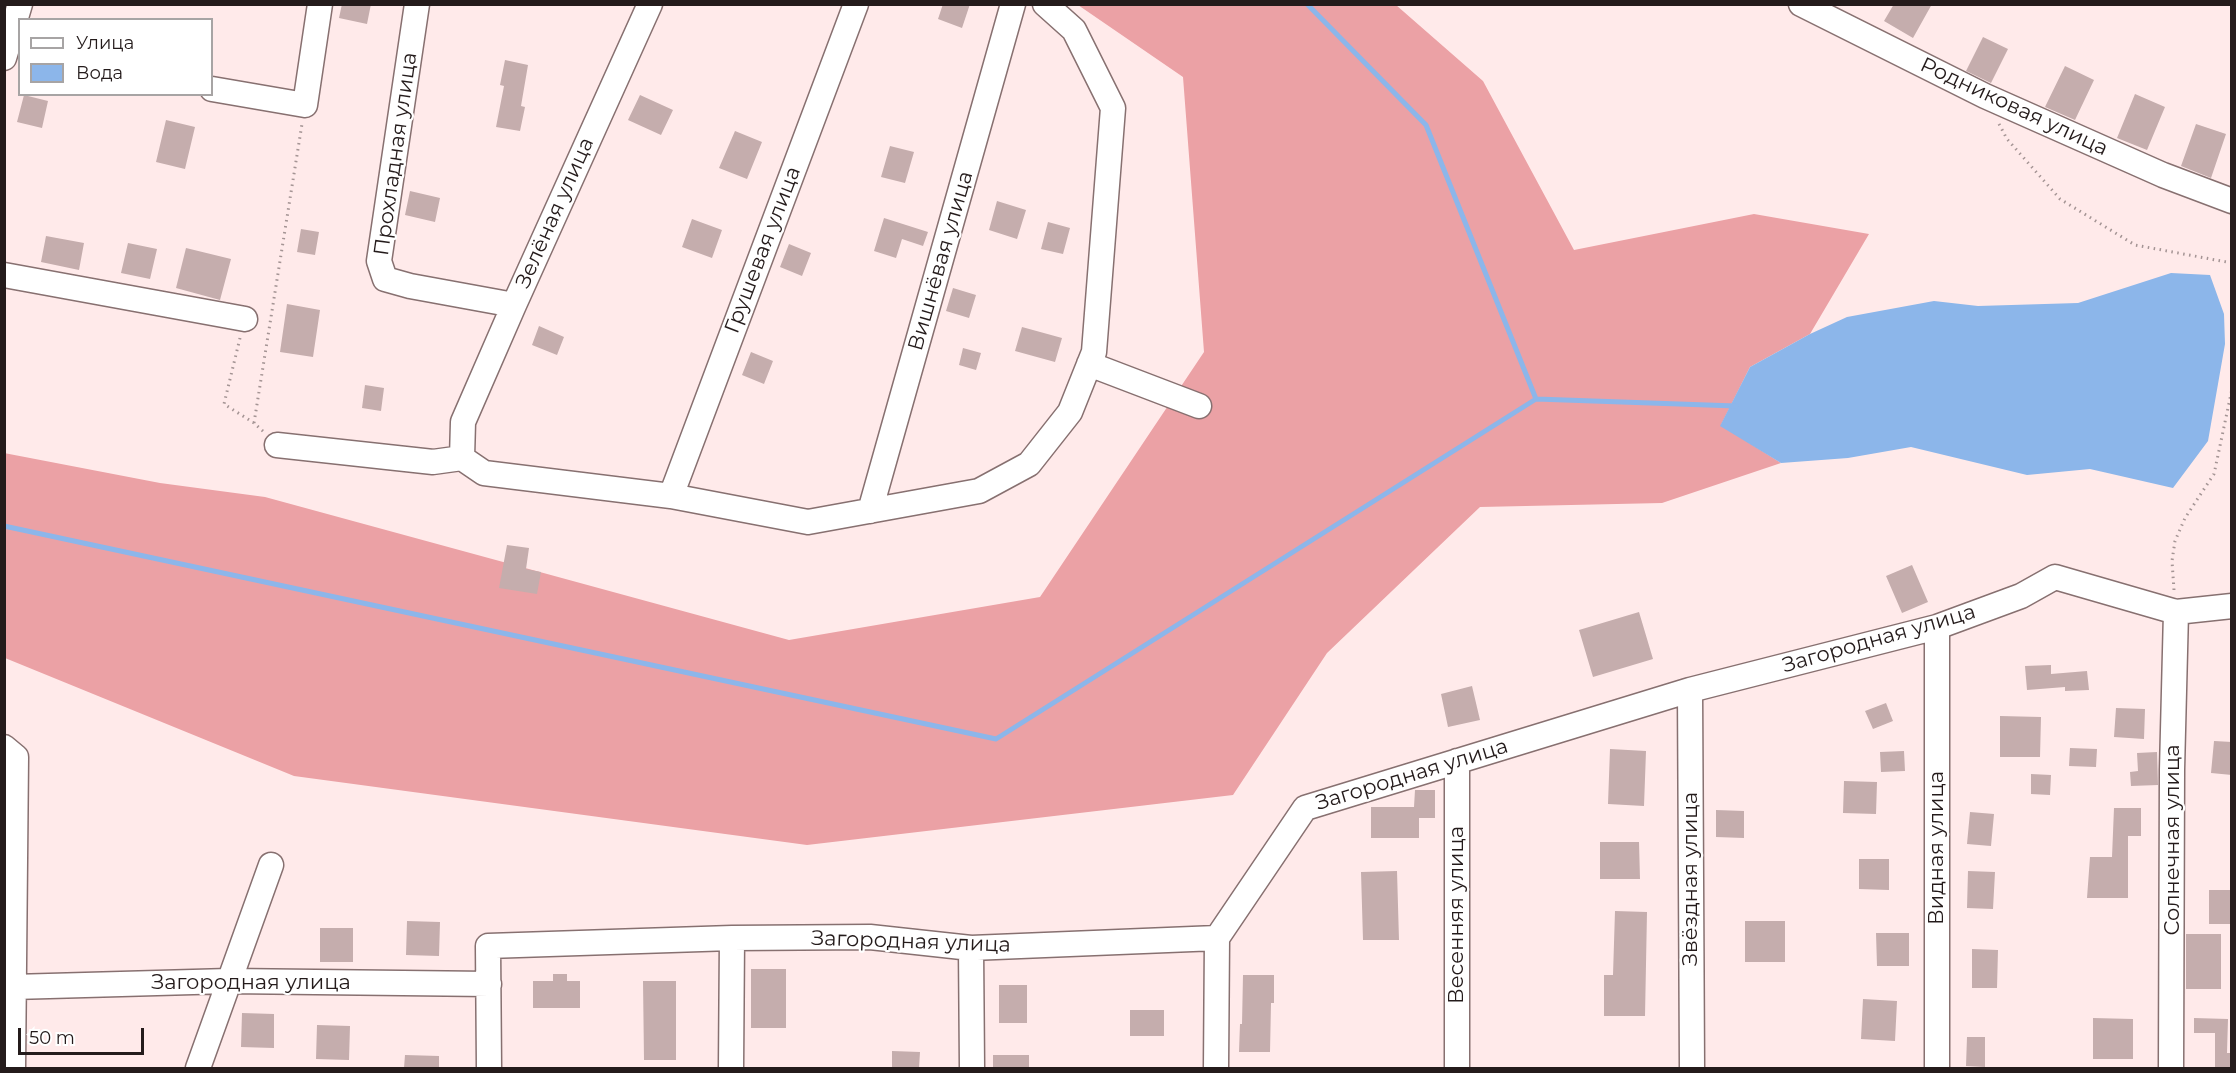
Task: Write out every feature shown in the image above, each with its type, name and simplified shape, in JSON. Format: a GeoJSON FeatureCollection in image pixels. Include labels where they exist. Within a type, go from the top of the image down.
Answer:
{"type":"FeatureCollection","features":[{"type":"Feature","properties":{"kind":"street"},"geometry":{"type":"LineString","coordinates":[[8,56],[20,4]]}},
{"type":"Feature","properties":{"kind":"street"},"geometry":{"type":"LineString","coordinates":[[213,89],[305,105],[320,4]]}},
{"type":"Feature","properties":{"kind":"street","name":"Прохладная улица"},"geometry":{"type":"LineString","coordinates":[[417,4],[379,261],[385,279],[410,286],[514,305]]}},
{"type":"Feature","properties":{"kind":"street","name":"Зелёная улица"},"geometry":{"type":"LineString","coordinates":[[462,458],[463,422],[650,4]]}},
{"type":"Feature","properties":{"kind":"street","name":"Грушевая улица"},"geometry":{"type":"LineString","coordinates":[[671,496],[856,4]]}},
{"type":"Feature","properties":{"kind":"street"},"geometry":{"type":"LineString","coordinates":[[277,445],[433,462],[462,458],[484,473],[671,496],[808,522],[979,491],[1029,464],[1070,412],[1094,352],[1113,108],[1074,30],[1045,4]]}},
{"type":"Feature","properties":{"kind":"street","name":"Родниковая улица"},"geometry":{"type":"LineString","coordinates":[[1801,4],[1985,96],[2163,175],[2232,201]]}},
{"type":"Feature","properties":{"kind":"street","name":"Вишнёвая улица"},"geometry":{"type":"LineString","coordinates":[[870,511],[1013,7]]}},
{"type":"Feature","properties":{"kind":"street"},"geometry":{"type":"LineString","coordinates":[[4,275],[245,319]]}},
{"type":"Feature","properties":{"kind":"street"},"geometry":{"type":"LineString","coordinates":[[1089,364],[1199,406]]}},
{"type":"Feature","properties":{"kind":"street","name":"Загородная улица"},"geometry":{"type":"LineString","coordinates":[[13,987],[229,981],[489,984],[488,946],[732,938],[870,937],[971,948],[1217,938],[1305,808],[1690,690],[1937,627],[2021,596],[2055,577],[2176,612],[2232,606]]}},
{"type":"Feature","properties":{"kind":"street","name":"Солнечная улица"},"geometry":{"type":"LineString","coordinates":[[2171,1068],[2172,770],[2176,612]]}},
{"type":"Feature","properties":{"kind":"street","name":"Видная улица"},"geometry":{"type":"LineString","coordinates":[[1937,627],[1937,1068]]}},
{"type":"Feature","properties":{"kind":"street","name":"Звёздная улица"},"geometry":{"type":"LineString","coordinates":[[1690,690],[1692,1068]]}},
{"type":"Feature","properties":{"kind":"street"},"geometry":{"type":"LineString","coordinates":[[10,752],[13,1068]]}},
{"type":"Feature","properties":{"kind":"street","name":"Весенняя улица"},"geometry":{"type":"LineString","coordinates":[[1457,761],[1457,1068]]}},
{"type":"Feature","properties":{"kind":"street"},"geometry":{"type":"LineString","coordinates":[[198,1068],[271,865]]}},
{"type":"Feature","properties":{"kind":"street"},"geometry":{"type":"LineString","coordinates":[[731,1068],[732,938]]}},
{"type":"Feature","properties":{"kind":"street"},"geometry":{"type":"LineString","coordinates":[[1216,1068],[1217,938]]}},
{"type":"Feature","properties":{"kind":"street"},"geometry":{"type":"LineString","coordinates":[[971,948],[972,1068]]}},
{"type":"Feature","properties":{"kind":"street"},"geometry":{"type":"LineString","coordinates":[[489,984],[489,1068]]}},
{"type":"Feature","properties":{"kind":"path"},"geometry":{"type":"LineString","coordinates":[[1985,96],[2007,139],[2060,199],[2135,245],[2232,263]]}},
{"type":"Feature","properties":{"kind":"path"},"geometry":{"type":"LineString","coordinates":[[254,423],[305,105]]}},
{"type":"Feature","properties":{"kind":"path"},"geometry":{"type":"LineString","coordinates":[[245,319],[224,404],[254,423],[277,445]]}},
{"type":"Feature","properties":{"kind":"path"},"geometry":{"type":"LineString","coordinates":[[2176,612],[2172,561],[2175,541],[2185,518],[2214,474],[2232,389]]}},
{"type":"Feature","properties":{"kind":"shaded area"},"geometry":{"type":"Polygon","coordinates":[[[1078,5],[1396,5],[1483,81],[1574,250],[1754,214],[1869,234],[1810,334],[1750,367],[1721,425],[1781,463],[1662,503],[1480,507],[1327,653],[1233,795],[807,845],[294,776],[5,658],[4,453],[160,483],[265,497],[789,640],[1040,597],[1204,352],[1183,77],[1078,5]]]}},
{"type":"Feature","properties":{"kind":"water"},"geometry":{"type":"Polygon","coordinates":[[[2171,273],[2210,275],[2224,314],[2225,344],[2208,441],[2173,488],[2090,469],[2027,475],[1911,447],[1848,458],[1781,463],[1720,426],[1750,367],[1810,334],[1847,317],[1934,301],[1978,306],[2078,303],[2171,273]]]}},
{"type":"Feature","properties":{"kind":"building"},"geometry":{"type":"Polygon","coordinates":[[[342,4],[371,4],[367,24],[339,18],[342,4]]]}},
{"type":"Feature","properties":{"kind":"building"},"geometry":{"type":"Polygon","coordinates":[[[943,4],[970,4],[962,28],[938,19],[943,4]]]}},
{"type":"Feature","properties":{"kind":"building"},"geometry":{"type":"Polygon","coordinates":[[[1894,4],[1932,4],[1913,38],[1884,21],[1894,4]]]}},
{"type":"Feature","properties":{"kind":"building"},"geometry":{"type":"Polygon","coordinates":[[[1983,37],[2008,49],[1991,83],[1966,71],[1983,37]]]}},
{"type":"Feature","properties":{"kind":"building"},"geometry":{"type":"Polygon","coordinates":[[[505,60],[528,65],[521,106],[525,107],[520,131],[496,127],[504,86],[500,85],[505,60]]]}},
{"type":"Feature","properties":{"kind":"building"},"geometry":{"type":"Polygon","coordinates":[[[2065,66],[2094,80],[2075,120],[2045,107],[2065,66]]]}},
{"type":"Feature","properties":{"kind":"building"},"geometry":{"type":"Polygon","coordinates":[[[2135,94],[2165,107],[2147,150],[2117,138],[2135,94]]]}},
{"type":"Feature","properties":{"kind":"building"},"geometry":{"type":"Polygon","coordinates":[[[640,95],[673,110],[661,135],[628,120],[640,95]]]}},
{"type":"Feature","properties":{"kind":"building"},"geometry":{"type":"Polygon","coordinates":[[[24,96],[48,101],[42,128],[17,122],[24,96]]]}},
{"type":"Feature","properties":{"kind":"building"},"geometry":{"type":"Polygon","coordinates":[[[166,120],[195,127],[185,169],[156,162],[166,120]]]}},
{"type":"Feature","properties":{"kind":"building"},"geometry":{"type":"Polygon","coordinates":[[[2196,124],[2226,134],[2211,178],[2181,166],[2196,124]]]}},
{"type":"Feature","properties":{"kind":"building"},"geometry":{"type":"Polygon","coordinates":[[[735,131],[762,142],[747,179],[719,168],[735,131]]]}},
{"type":"Feature","properties":{"kind":"building"},"geometry":{"type":"Polygon","coordinates":[[[890,146],[914,152],[905,183],[881,177],[890,146]]]}},
{"type":"Feature","properties":{"kind":"building"},"geometry":{"type":"Polygon","coordinates":[[[410,191],[440,198],[435,222],[405,215],[410,191]]]}},
{"type":"Feature","properties":{"kind":"building"},"geometry":{"type":"Polygon","coordinates":[[[997,201],[1026,210],[1017,239],[989,230],[997,201]]]}},
{"type":"Feature","properties":{"kind":"building"},"geometry":{"type":"Polygon","coordinates":[[[884,218],[928,232],[923,246],[902,239],[896,258],[874,251],[884,218]]]}},
{"type":"Feature","properties":{"kind":"building"},"geometry":{"type":"Polygon","coordinates":[[[692,219],[722,230],[712,258],[682,247],[692,219]]]}},
{"type":"Feature","properties":{"kind":"building"},"geometry":{"type":"Polygon","coordinates":[[[1048,222],[1070,228],[1063,254],[1041,249],[1048,222]]]}},
{"type":"Feature","properties":{"kind":"building"},"geometry":{"type":"Polygon","coordinates":[[[301,229],[319,232],[315,255],[297,252],[301,229]]]}},
{"type":"Feature","properties":{"kind":"building"},"geometry":{"type":"Polygon","coordinates":[[[46,236],[84,243],[79,270],[41,262],[46,236]]]}},
{"type":"Feature","properties":{"kind":"building"},"geometry":{"type":"Polygon","coordinates":[[[128,243],[157,249],[150,279],[121,273],[128,243]]]}},
{"type":"Feature","properties":{"kind":"building"},"geometry":{"type":"Polygon","coordinates":[[[789,244],[811,253],[802,276],[780,267],[789,244]]]}},
{"type":"Feature","properties":{"kind":"building"},"geometry":{"type":"Polygon","coordinates":[[[186,248],[231,259],[220,300],[176,288],[186,248]]]}},
{"type":"Feature","properties":{"kind":"building"},"geometry":{"type":"Polygon","coordinates":[[[953,288],[976,295],[969,318],[946,311],[953,288]]]}},
{"type":"Feature","properties":{"kind":"building"},"geometry":{"type":"Polygon","coordinates":[[[287,304],[320,310],[313,357],[280,352],[287,304]]]}},
{"type":"Feature","properties":{"kind":"building"},"geometry":{"type":"Polygon","coordinates":[[[539,326],[564,337],[557,355],[532,345],[539,326]]]}},
{"type":"Feature","properties":{"kind":"building"},"geometry":{"type":"Polygon","coordinates":[[[1022,327],[1062,338],[1055,362],[1015,351],[1022,327]]]}},
{"type":"Feature","properties":{"kind":"building"},"geometry":{"type":"Polygon","coordinates":[[[963,348],[981,353],[976,370],[959,365],[963,348]]]}},
{"type":"Feature","properties":{"kind":"building"},"geometry":{"type":"Polygon","coordinates":[[[751,352],[773,361],[764,384],[742,375],[751,352]]]}},
{"type":"Feature","properties":{"kind":"building"},"geometry":{"type":"Polygon","coordinates":[[[365,385],[384,388],[381,411],[362,408],[365,385]]]}},
{"type":"Feature","properties":{"kind":"building"},"geometry":{"type":"Polygon","coordinates":[[[507,545],[529,548],[526,569],[541,572],[537,594],[499,588],[507,545]]]}},
{"type":"Feature","properties":{"kind":"building"},"geometry":{"type":"Polygon","coordinates":[[[1912,565],[1928,602],[1902,613],[1886,576],[1912,565]]]}},
{"type":"Feature","properties":{"kind":"building"},"geometry":{"type":"Polygon","coordinates":[[[1639,612],[1653,659],[1593,677],[1579,630],[1639,612]]]}},
{"type":"Feature","properties":{"kind":"building"},"geometry":{"type":"Polygon","coordinates":[[[2051,665],[2051,674],[2087,671],[2089,690],[2065,691],[2065,687],[2027,690],[2025,666],[2051,665]]]}},
{"type":"Feature","properties":{"kind":"building"},"geometry":{"type":"Polygon","coordinates":[[[1472,686],[1480,720],[1448,727],[1441,694],[1472,686]]]}},
{"type":"Feature","properties":{"kind":"building"},"geometry":{"type":"Polygon","coordinates":[[[1886,703],[1893,721],[1873,729],[1865,711],[1886,703]]]}},
{"type":"Feature","properties":{"kind":"building"},"geometry":{"type":"Polygon","coordinates":[[[2116,708],[2145,709],[2144,739],[2114,737],[2116,708]]]}},
{"type":"Feature","properties":{"kind":"building"},"geometry":{"type":"Polygon","coordinates":[[[2000,716],[2041,717],[2040,757],[2000,757],[2000,716]]]}},
{"type":"Feature","properties":{"kind":"building"},"geometry":{"type":"Polygon","coordinates":[[[2214,741],[2232,742],[2232,775],[2211,773],[2214,741]]]}},
{"type":"Feature","properties":{"kind":"building"},"geometry":{"type":"Polygon","coordinates":[[[2070,748],[2097,749],[2096,767],[2069,766],[2070,748]]]}},
{"type":"Feature","properties":{"kind":"building"},"geometry":{"type":"Polygon","coordinates":[[[1610,749],[1646,751],[1644,806],[1608,804],[1610,749]]]}},
{"type":"Feature","properties":{"kind":"building"},"geometry":{"type":"Polygon","coordinates":[[[1904,751],[1905,771],[1881,772],[1880,752],[1904,751]]]}},
{"type":"Feature","properties":{"kind":"building"},"geometry":{"type":"Polygon","coordinates":[[[2157,752],[2158,785],[2131,786],[2130,772],[2138,771],[2137,753],[2157,752]]]}},
{"type":"Feature","properties":{"kind":"building"},"geometry":{"type":"Polygon","coordinates":[[[2031,774],[2051,775],[2050,795],[2031,794],[2031,774]]]}},
{"type":"Feature","properties":{"kind":"building"},"geometry":{"type":"Polygon","coordinates":[[[1844,781],[1877,782],[1876,814],[1843,813],[1844,781]]]}},
{"type":"Feature","properties":{"kind":"building"},"geometry":{"type":"Polygon","coordinates":[[[1415,790],[1435,790],[1435,818],[1419,818],[1419,838],[1371,838],[1371,807],[1414,807],[1415,790]]]}},
{"type":"Feature","properties":{"kind":"building"},"geometry":{"type":"Polygon","coordinates":[[[2114,808],[2141,808],[2141,836],[2128,836],[2128,898],[2087,898],[2090,857],[2112,857],[2114,808]]]}},
{"type":"Feature","properties":{"kind":"building"},"geometry":{"type":"Polygon","coordinates":[[[1716,810],[1744,811],[1744,838],[1716,837],[1716,810]]]}},
{"type":"Feature","properties":{"kind":"building"},"geometry":{"type":"Polygon","coordinates":[[[1970,812],[1994,814],[1991,846],[1967,844],[1970,812]]]}},
{"type":"Feature","properties":{"kind":"building"},"geometry":{"type":"Polygon","coordinates":[[[1600,842],[1639,842],[1640,879],[1600,879],[1600,842]]]}},
{"type":"Feature","properties":{"kind":"building"},"geometry":{"type":"Polygon","coordinates":[[[1859,859],[1889,859],[1889,890],[1859,889],[1859,859]]]}},
{"type":"Feature","properties":{"kind":"building"},"geometry":{"type":"Polygon","coordinates":[[[1397,871],[1399,940],[1363,940],[1361,872],[1397,871]]]}},
{"type":"Feature","properties":{"kind":"building"},"geometry":{"type":"Polygon","coordinates":[[[1968,871],[1995,872],[1993,909],[1967,908],[1968,871]]]}},
{"type":"Feature","properties":{"kind":"building"},"geometry":{"type":"Polygon","coordinates":[[[2209,890],[2232,890],[2232,924],[2209,924],[2209,890]]]}},
{"type":"Feature","properties":{"kind":"building"},"geometry":{"type":"Polygon","coordinates":[[[1615,911],[1647,912],[1645,1016],[1604,1016],[1604,975],[1613,975],[1615,911]]]}},
{"type":"Feature","properties":{"kind":"building"},"geometry":{"type":"Polygon","coordinates":[[[407,921],[440,922],[439,956],[406,955],[407,921]]]}},
{"type":"Feature","properties":{"kind":"building"},"geometry":{"type":"Polygon","coordinates":[[[1745,921],[1785,921],[1785,962],[1745,962],[1745,921]]]}},
{"type":"Feature","properties":{"kind":"building"},"geometry":{"type":"Polygon","coordinates":[[[320,928],[353,928],[353,962],[320,962],[320,928]]]}},
{"type":"Feature","properties":{"kind":"building"},"geometry":{"type":"Polygon","coordinates":[[[1876,933],[1909,933],[1909,966],[1877,966],[1876,933]]]}},
{"type":"Feature","properties":{"kind":"building"},"geometry":{"type":"Polygon","coordinates":[[[2186,934],[2221,934],[2221,989],[2186,989],[2186,934]]]}},
{"type":"Feature","properties":{"kind":"building"},"geometry":{"type":"Polygon","coordinates":[[[1972,949],[1998,950],[1997,988],[1972,988],[1972,949]]]}},
{"type":"Feature","properties":{"kind":"building"},"geometry":{"type":"Polygon","coordinates":[[[751,969],[786,969],[786,1028],[751,1028],[751,969]]]}},
{"type":"Feature","properties":{"kind":"building"},"geometry":{"type":"Polygon","coordinates":[[[553,974],[567,974],[567,981],[580,981],[580,1008],[533,1008],[533,981],[553,981],[553,974]]]}},
{"type":"Feature","properties":{"kind":"building"},"geometry":{"type":"Polygon","coordinates":[[[1243,975],[1274,975],[1270,1052],[1239,1052],[1243,975]]]}},
{"type":"Feature","properties":{"kind":"building"},"geometry":{"type":"Polygon","coordinates":[[[643,981],[676,981],[676,1060],[644,1060],[643,981]]]}},
{"type":"Feature","properties":{"kind":"building"},"geometry":{"type":"Polygon","coordinates":[[[999,985],[1027,985],[1027,1023],[999,1023],[999,985]]]}},
{"type":"Feature","properties":{"kind":"building"},"geometry":{"type":"Polygon","coordinates":[[[1863,999],[1897,1001],[1895,1041],[1861,1039],[1863,999]]]}},
{"type":"Feature","properties":{"kind":"building"},"geometry":{"type":"Polygon","coordinates":[[[1130,1010],[1164,1010],[1164,1036],[1130,1036],[1130,1010]]]}},
{"type":"Feature","properties":{"kind":"building"},"geometry":{"type":"Polygon","coordinates":[[[242,1013],[274,1014],[274,1048],[241,1047],[242,1013]]]}},
{"type":"Feature","properties":{"kind":"building"},"geometry":{"type":"Polygon","coordinates":[[[2093,1018],[2133,1019],[2133,1059],[2093,1059],[2093,1018]]]}},
{"type":"Feature","properties":{"kind":"building"},"geometry":{"type":"Polygon","coordinates":[[[2194,1018],[2228,1019],[2227,1053],[2232,1053],[2232,1068],[2215,1068],[2215,1033],[2194,1033],[2194,1018]]]}},
{"type":"Feature","properties":{"kind":"building"},"geometry":{"type":"Polygon","coordinates":[[[317,1025],[350,1026],[349,1060],[316,1059],[317,1025]]]}},
{"type":"Feature","properties":{"kind":"building"},"geometry":{"type":"Polygon","coordinates":[[[1967,1037],[1985,1037],[1985,1067],[1966,1066],[1967,1037]]]}},
{"type":"Feature","properties":{"kind":"building"},"geometry":{"type":"Polygon","coordinates":[[[892,1051],[920,1052],[919,1068],[892,1068],[892,1051]]]}},
{"type":"Feature","properties":{"kind":"building"},"geometry":{"type":"Polygon","coordinates":[[[405,1055],[439,1056],[439,1068],[404,1068],[405,1055]]]}},
{"type":"Feature","properties":{"kind":"building"},"geometry":{"type":"Polygon","coordinates":[[[993,1055],[1029,1055],[1029,1068],[993,1068],[993,1055]]]}},
{"type":"Feature","properties":{"kind":"waterway"},"geometry":{"type":"LineString","coordinates":[[1307,4],[1426,125],[1536,399]]}},
{"type":"Feature","properties":{"kind":"waterway"},"geometry":{"type":"LineString","coordinates":[[4,526],[996,739],[1536,399],[1736,406]]}}]}
